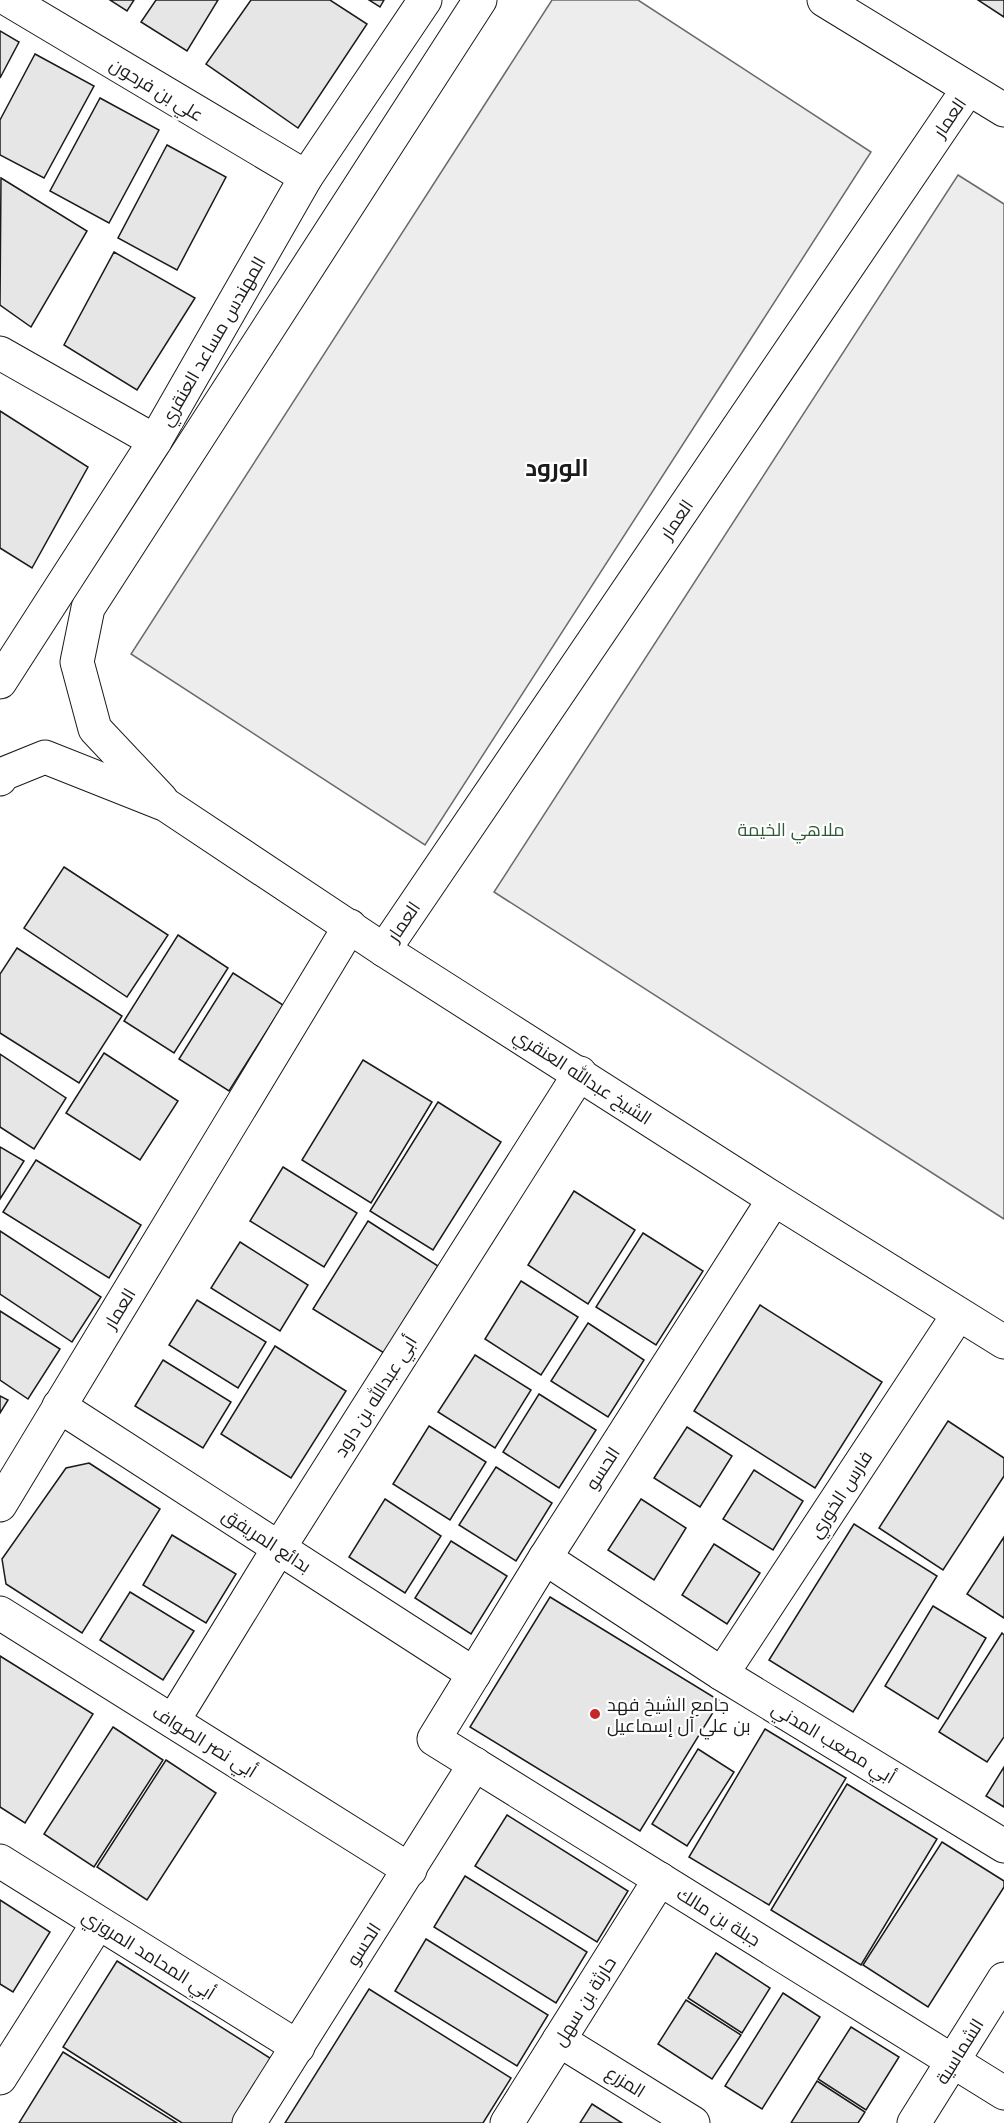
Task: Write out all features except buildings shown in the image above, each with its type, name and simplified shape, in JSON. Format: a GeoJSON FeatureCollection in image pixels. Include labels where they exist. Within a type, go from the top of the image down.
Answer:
{"type":"FeatureCollection","features":[{"type":"Feature","properties":{"kind":"street","name":"علي بن فرحون"},"geometry":{"type":"LineString","coordinates":[[9,0],[306,177]]}},
{"type":"Feature","properties":{"kind":"street","name":"المهندس مساعد العنقري"},"geometry":{"type":"LineString","coordinates":[[0,682],[155,441],[306,177],[425,0]]}},
{"type":"Feature","properties":{"kind":"street"},"geometry":{"type":"LineString","coordinates":[[166,804],[95,729],[77,662],[88,608],[480,0]]}},
{"type":"Feature","properties":{"kind":"street"},"geometry":{"type":"LineString","coordinates":[[824,0],[1004,110]]}},
{"type":"Feature","properties":{"kind":"street","name":"العمار"},"geometry":{"type":"LineString","coordinates":[[384,950],[968,88]]}},
{"type":"Feature","properties":{"kind":"street"},"geometry":{"type":"LineString","coordinates":[[0,353],[155,441]]}},
{"type":"Feature","properties":{"kind":"street"},"geometry":{"type":"LineString","coordinates":[[2,777],[45,757],[166,804]]}},
{"type":"Feature","properties":{"kind":"street","name":"الشيخ عبدالله العنقري"},"geometry":{"type":"LineString","coordinates":[[166,804],[384,950],[580,1073],[774,1199],[1004,1342]]}},
{"type":"Feature","properties":{"kind":"street","name":"العمار"},"geometry":{"type":"LineString","coordinates":[[0,1505],[350,926]]}},
{"type":"Feature","properties":{"kind":"street","name":"أبي عبدالله بن داود"},"geometry":{"type":"LineString","coordinates":[[173,1721],[279,1548],[580,1073]]}},
{"type":"Feature","properties":{"kind":"street","name":"الحسو"},"geometry":{"type":"LineString","coordinates":[[434,1738],[545,1558],[774,1199]]}},
{"type":"Feature","properties":{"kind":"street","name":"فارس الخوري"},"geometry":{"type":"LineString","coordinates":[[722,1674],[958,1315]]}},
{"type":"Feature","properties":{"kind":"street","name":"بدائع المريفق"},"geometry":{"type":"LineString","coordinates":[[59,1406],[474,1674]]}},
{"type":"Feature","properties":{"kind":"street","name":"أبي مصعب المدني"},"geometry":{"type":"LineString","coordinates":[[545,1558],[722,1674],[1004,1846]]}},
{"type":"Feature","properties":{"kind":"street","name":"أبي نصر الصواف"},"geometry":{"type":"LineString","coordinates":[[0,1613],[410,1870]]}},
{"type":"Feature","properties":{"kind":"street","name":"جبلة بن مالك"},"geometry":{"type":"LineString","coordinates":[[434,1738],[1004,2093]]}},
{"type":"Feature","properties":{"kind":"street","name":"الحسو"},"geometry":{"type":"LineString","coordinates":[[249,2123],[475,1764]]}},
{"type":"Feature","properties":{"kind":"street","name":"أبي المحامد المروزي"},"geometry":{"type":"LineString","coordinates":[[0,1861],[298,2047]]}},
{"type":"Feature","properties":{"kind":"street","name":"حارثة بن سهل"},"geometry":{"type":"LineString","coordinates":[[507,2123],[660,1879]]}},
{"type":"Feature","properties":{"kind":"street"},"geometry":{"type":"LineString","coordinates":[[0,2078],[98,1923]]}},
{"type":"Feature","properties":{"kind":"street","name":"الشماسية"},"geometry":{"type":"LineString","coordinates":[[914,2123],[1004,1979]]}},
{"type":"Feature","properties":{"kind":"street","name":"المزرع"},"geometry":{"type":"LineString","coordinates":[[560,2040],[693,2123]]}},
{"type":"Feature","properties":{"kind":"shaded area"},"geometry":{"type":"Polygon","coordinates":[[[552,0],[638,0],[871,152],[425,845],[131,654],[552,0]]]}},
{"type":"Feature","properties":{"kind":"shaded area","name":"ملاهي الخيمة"},"geometry":{"type":"Polygon","coordinates":[[[958,175],[1004,204],[1004,1219],[494,892],[958,175]]]}},
{"type":"Feature","properties":{"kind":"place","name":"جامع الشيخ فهد بن علي آل إسماعيل"},"geometry":{"type":"Point","coordinates":[595,1714]}},
{"type":"Feature","properties":{"kind":"district","name":"الورود"},"geometry":{"type":"Point","coordinates":[557,466]}}]}
